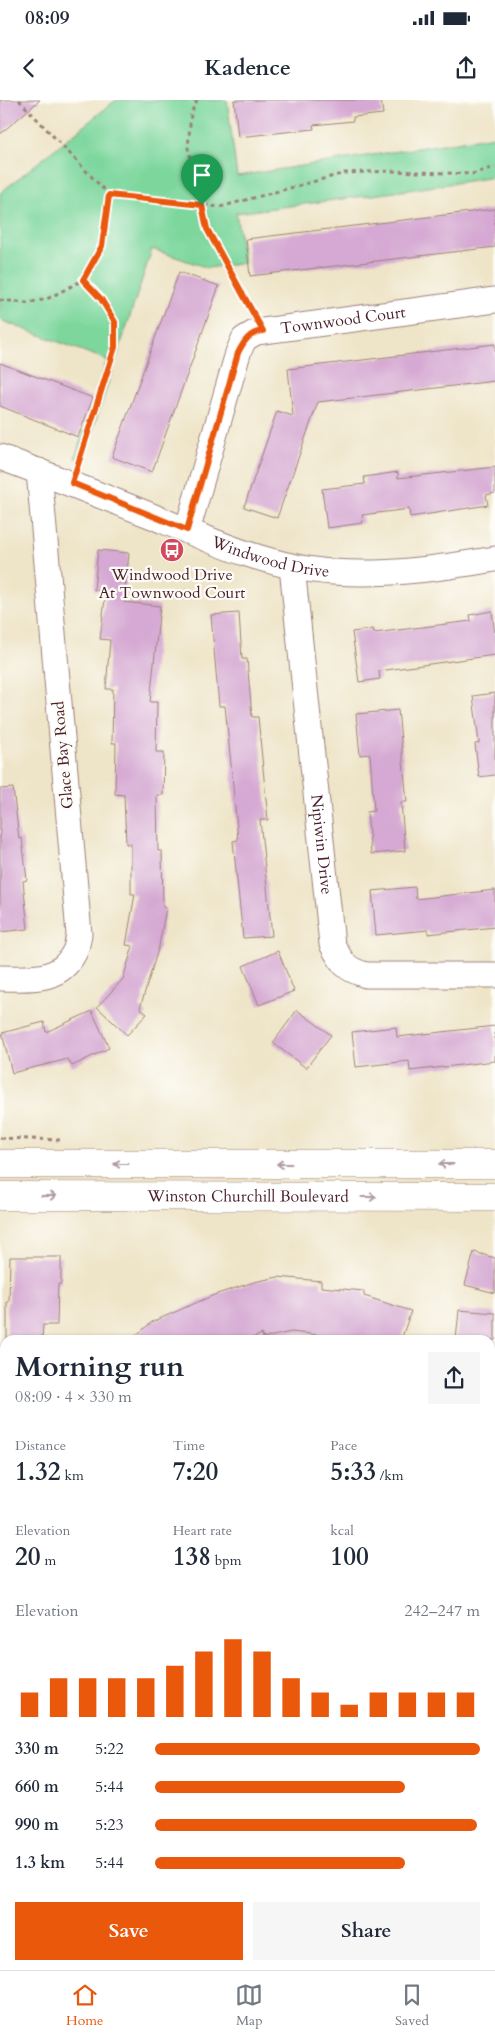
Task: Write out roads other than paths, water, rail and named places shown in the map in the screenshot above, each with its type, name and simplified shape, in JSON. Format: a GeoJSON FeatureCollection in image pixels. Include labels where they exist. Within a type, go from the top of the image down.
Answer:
{"type":"FeatureCollection","features":[{"type":"Feature","properties":{"kind":"main road","name":"Winston Churchill Boulevard"},"geometry":{"type":"LineString","coordinates":[[0,1164],[495,1164]]}},
{"type":"Feature","properties":{"kind":"main road","name":"Winston Churchill Boulevard"},"geometry":{"type":"LineString","coordinates":[[0,1196],[495,1197]]}},
{"type":"Feature","properties":{"kind":"street","name":"Townwood Court"},"geometry":{"type":"LineString","coordinates":[[187,530],[238,353],[244,339],[256,332],[495,300]]}},
{"type":"Feature","properties":{"kind":"street","name":"Windwood Drive"},"geometry":{"type":"LineString","coordinates":[[0,457],[72,483],[234,548],[292,566],[332,572],[380,574],[427,570],[495,560]]}},
{"type":"Feature","properties":{"kind":"street","name":"Glace Bay Road"},"geometry":{"type":"LineString","coordinates":[[0,978],[38,978],[59,972],[75,953],[79,934],[39,471]]}},
{"type":"Feature","properties":{"kind":"street","name":"Nipiwin Drive"},"geometry":{"type":"LineString","coordinates":[[292,566],[332,944],[340,959],[351,971],[366,975],[495,975]]}},
{"type":"Feature","properties":{"kind":"place","name":"Windwood Drive At Townwood Court"},"geometry":{"type":"Point","coordinates":[172,550]}}]}
